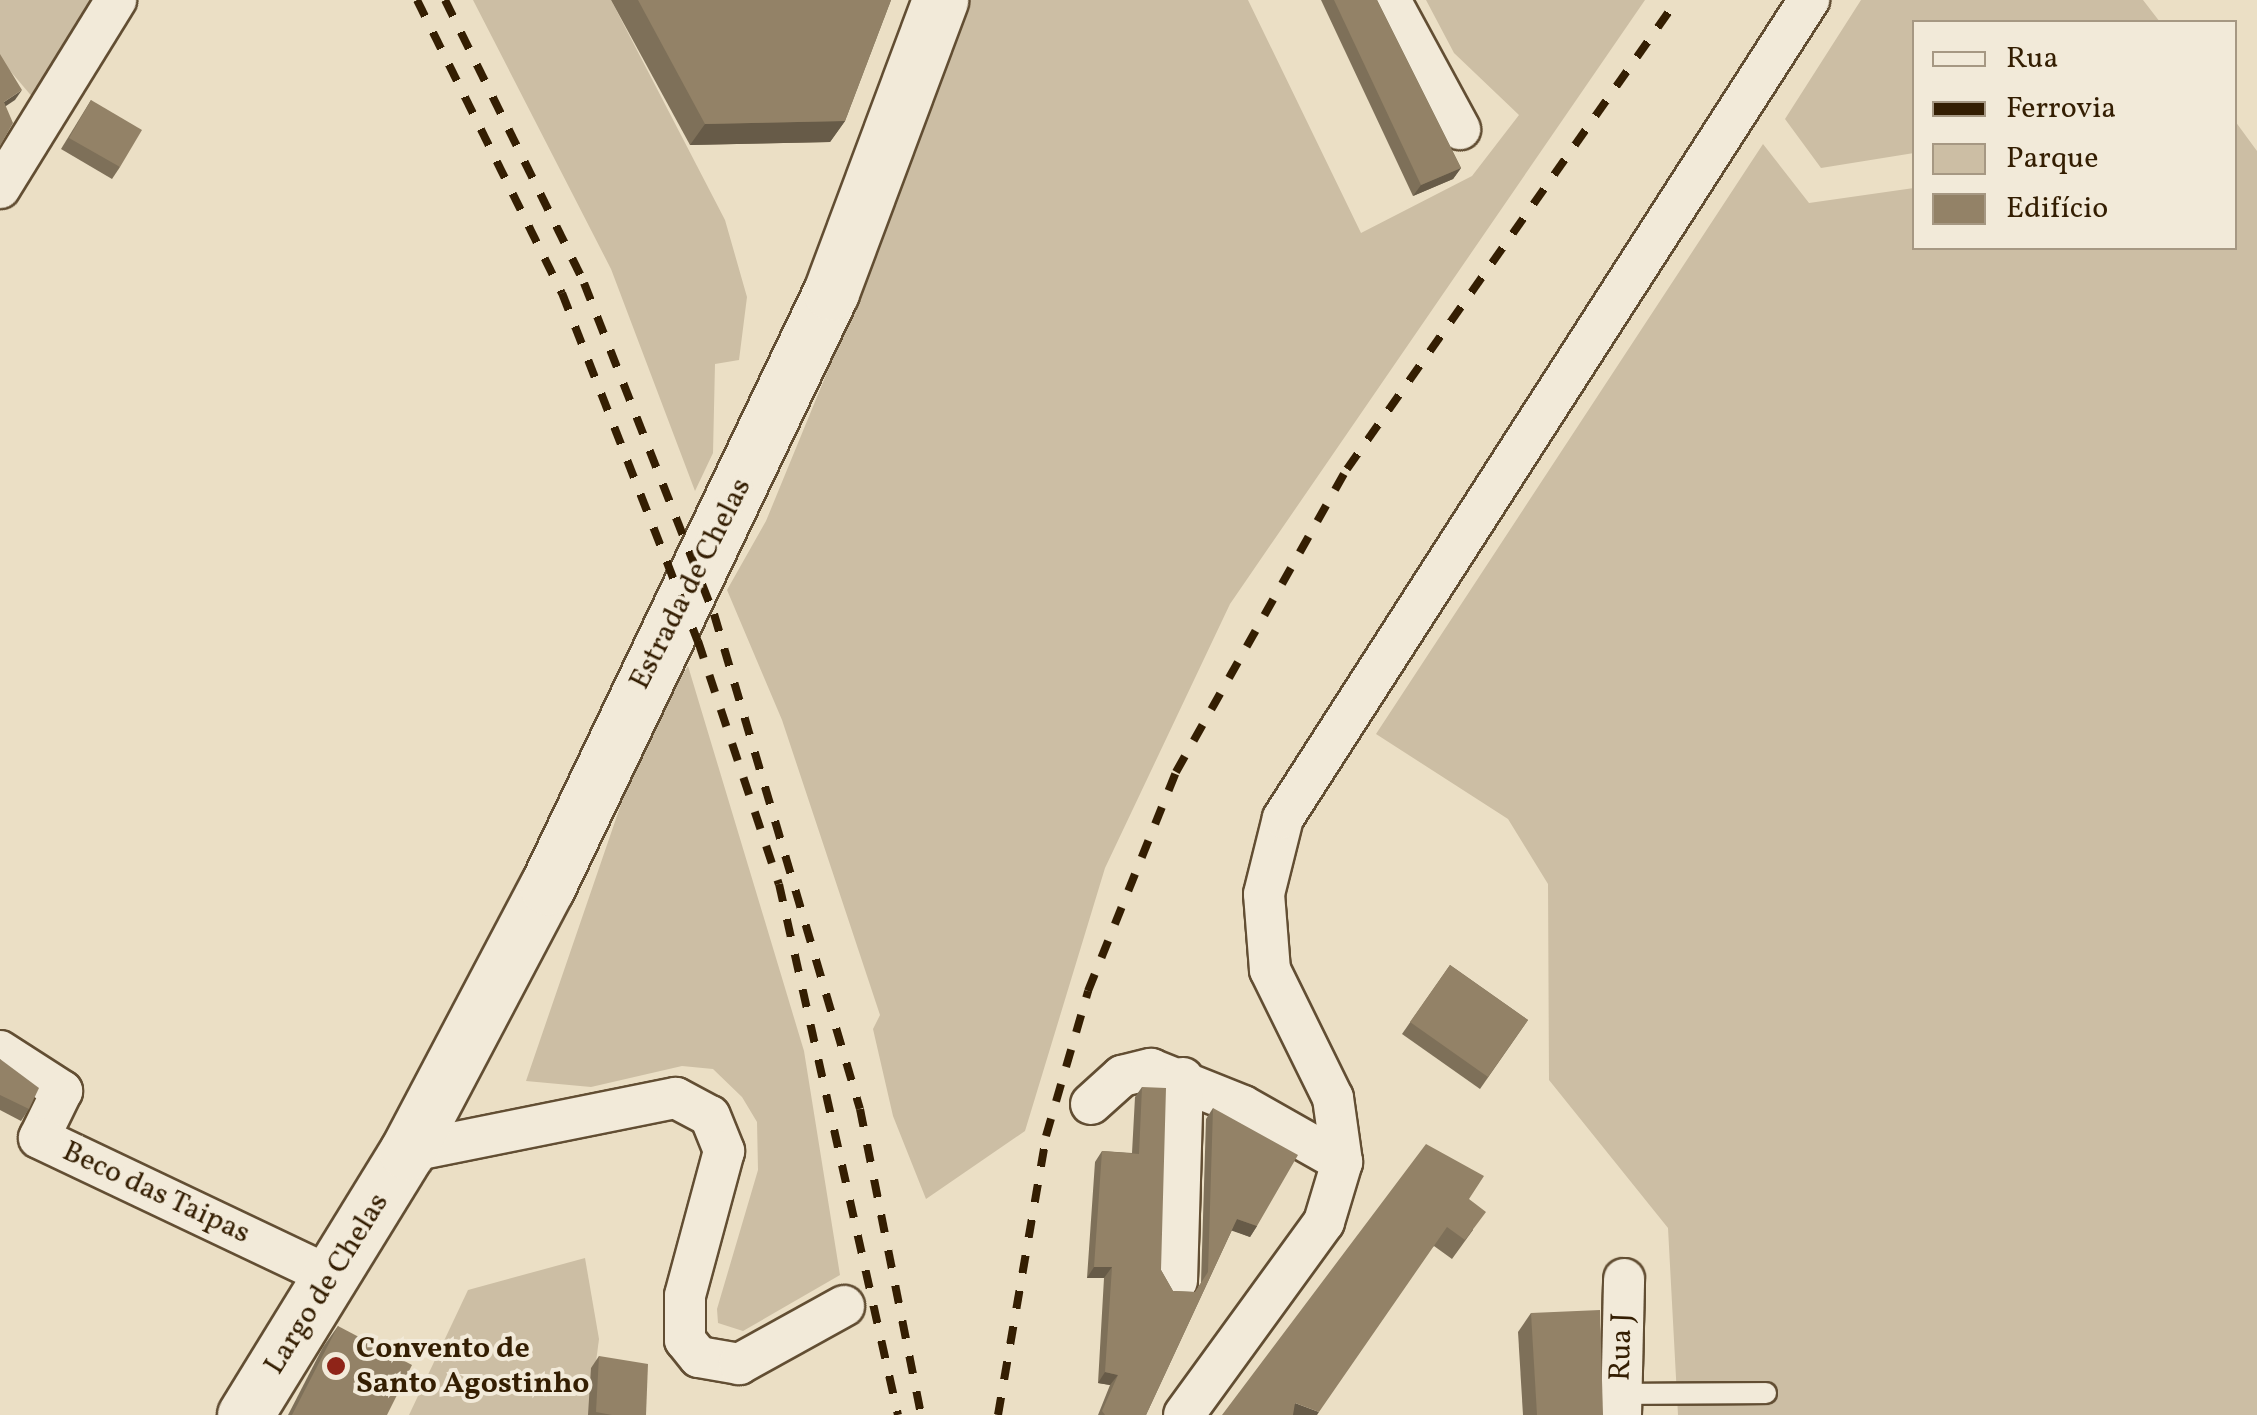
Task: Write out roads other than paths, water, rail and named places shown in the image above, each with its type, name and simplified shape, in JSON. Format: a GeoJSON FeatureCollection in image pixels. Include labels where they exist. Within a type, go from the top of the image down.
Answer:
{"type":"FeatureCollection","features":[{"type":"Feature","properties":{"kind":"main road","name":"Estrada de Chelas"},"geometry":{"type":"LineString","coordinates":[[408,1152],[754,460],[831,292],[940,0]]}},
{"type":"Feature","properties":{"kind":"main road","name":"Largo de Chelas"},"geometry":{"type":"LineString","coordinates":[[245,1415],[408,1152]]}},
{"type":"Feature","properties":{"kind":"street"},"geometry":{"type":"LineString","coordinates":[[0,188],[25,127],[116,0]]}},
{"type":"Feature","properties":{"kind":"street"},"geometry":{"type":"LineString","coordinates":[[1390,0],[1460,129]]}},
{"type":"Feature","properties":{"kind":"street"},"geometry":{"type":"LineString","coordinates":[[1184,1415],[1324,1222],[1342,1162],[1333,1098],[1270,970],[1264,894],[1283,818],[1809,0]]}},
{"type":"Feature","properties":{"kind":"street","name":"Beco das Taipas"},"geometry":{"type":"LineString","coordinates":[[0,1051],[62,1091],[39,1138],[332,1277]]}},
{"type":"Feature","properties":{"kind":"street"},"geometry":{"type":"LineString","coordinates":[[1091,1104],[1134,1070],[1183,1078],[1342,1162]]}},
{"type":"Feature","properties":{"kind":"street"},"geometry":{"type":"LineString","coordinates":[[1177,1281],[1183,1078]]}},
{"type":"Feature","properties":{"kind":"street"},"geometry":{"type":"LineString","coordinates":[[408,1152],[676,1098],[710,1116],[724,1152],[685,1296],[685,1340],[709,1362],[739,1364],[844,1306]]}},
{"type":"Feature","properties":{"kind":"street","name":"Rua J"},"geometry":{"type":"LineString","coordinates":[[1621,1405],[1624,1279]]}},
{"type":"Feature","properties":{"kind":"lane"},"geometry":{"type":"LineString","coordinates":[[1621,1405],[1766,1394]]}},
{"type":"Feature","properties":{"kind":"railway"},"geometry":{"type":"LineString","coordinates":[[417,0],[562,293],[698,641],[779,884],[898,1415]]}},
{"type":"Feature","properties":{"kind":"railway"},"geometry":{"type":"LineString","coordinates":[[445,0],[584,283],[714,614],[860,1109],[921,1415]]}},
{"type":"Feature","properties":{"kind":"railway"},"geometry":{"type":"LineString","coordinates":[[998,1415],[1046,1136],[1088,991],[1176,772],[1347,469],[1677,0]]}},
{"type":"Feature","properties":{"kind":"place","name":"Convento de Santo Agostinho"},"geometry":{"type":"Point","coordinates":[336,1366]}}]}
